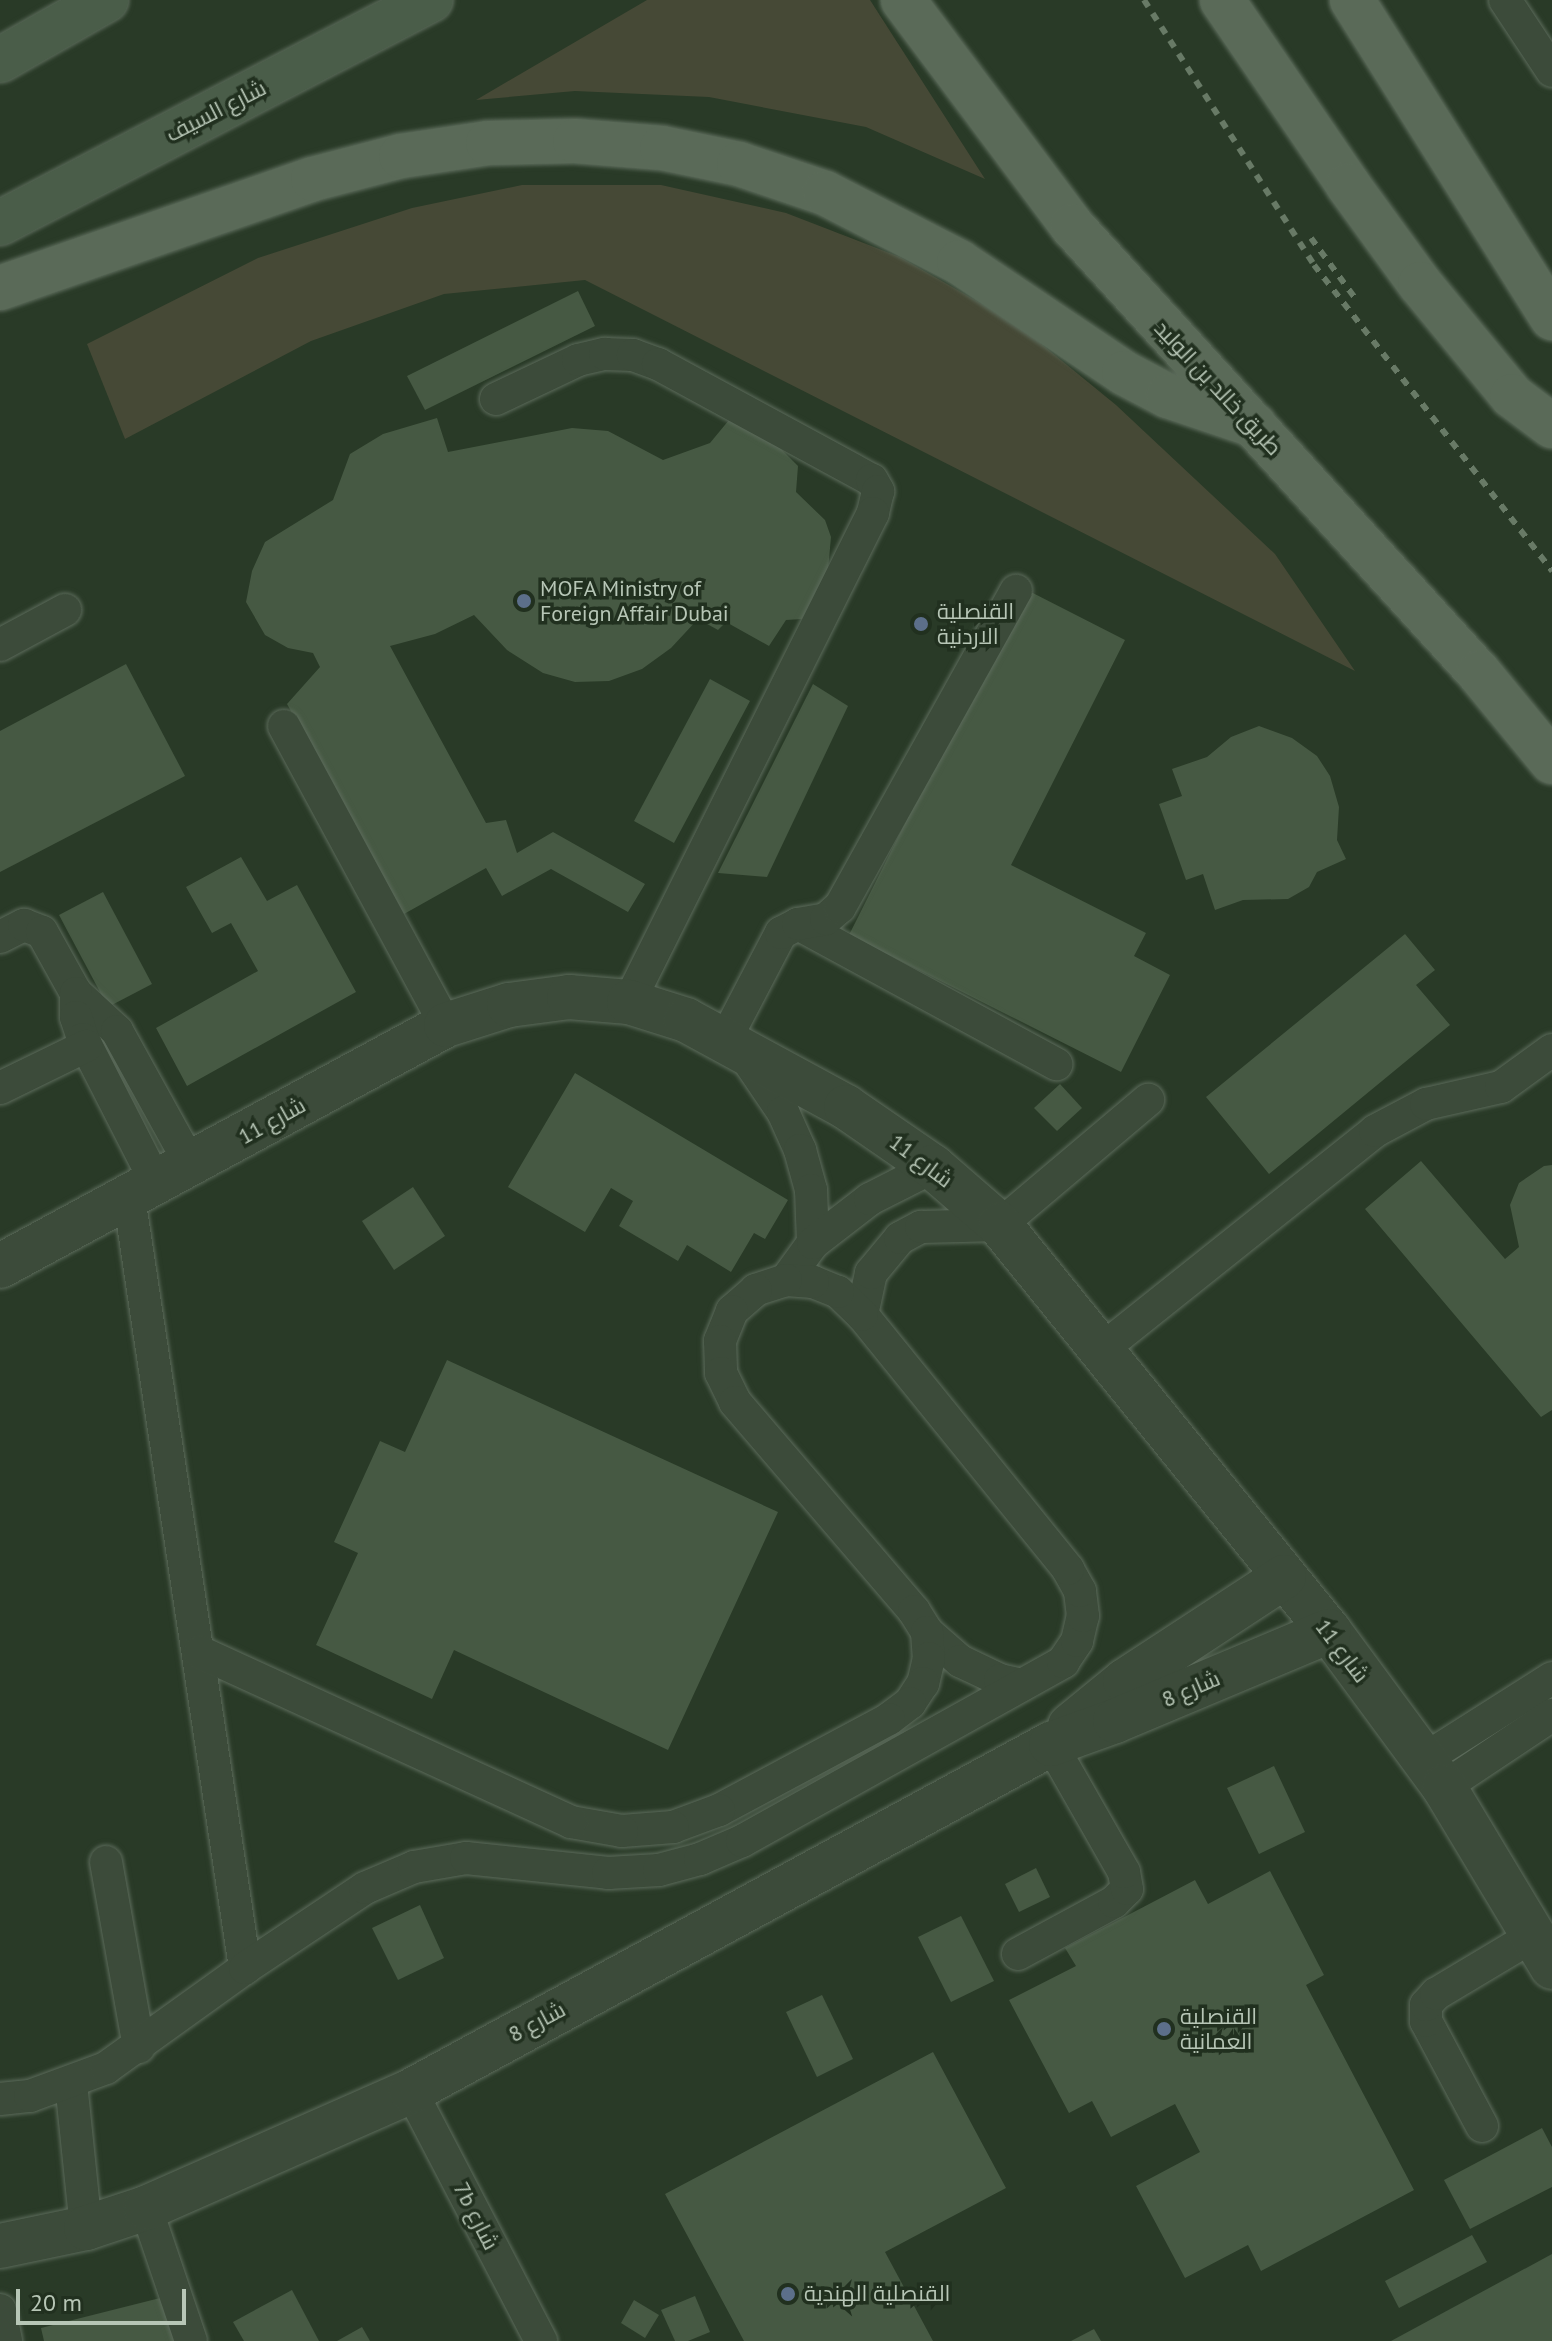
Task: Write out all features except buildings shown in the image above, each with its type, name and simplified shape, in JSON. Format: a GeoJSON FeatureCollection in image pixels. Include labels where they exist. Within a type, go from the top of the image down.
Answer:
{"type":"FeatureCollection","features":[{"type":"Feature","properties":{"kind":"main road"},"geometry":{"type":"LineString","coordinates":[[0,60],[106,0]]}},
{"type":"Feature","properties":{"kind":"main road","name":"شارع السيف"},"geometry":{"type":"LineString","coordinates":[[0,223],[431,0]]}},
{"type":"Feature","properties":{"kind":"main road","name":"طريق خالد بن الوليد"},"geometry":{"type":"LineString","coordinates":[[903,0],[1072,226],[1479,673],[1552,762]]}},
{"type":"Feature","properties":{"kind":"main road"},"geometry":{"type":"LineString","coordinates":[[1222,0],[1348,185],[1429,295],[1512,396],[1552,426]]}},
{"type":"Feature","properties":{"kind":"main road"},"geometry":{"type":"LineString","coordinates":[[1352,0],[1552,318]]}},
{"type":"Feature","properties":{"kind":"main road"},"geometry":{"type":"LineString","coordinates":[[0,288],[313,179],[401,156],[488,143],[575,141],[662,148],[739,164],[825,193],[959,262],[1124,373],[1168,396],[1254,425]]}},
{"type":"Feature","properties":{"kind":"street","name":"شارع 11"},"geometry":{"type":"LineString","coordinates":[[0,1266],[446,1025],[509,1005],[569,997],[629,1002],[686,1020],[846,1107],[933,1167],[1000,1225],[1329,1631],[1434,1773],[1543,1952]]}},
{"type":"Feature","properties":{"kind":"street","name":"شارع 8"},"geometry":{"type":"LineString","coordinates":[[1051,1744],[1108,1694],[1284,1577]]}},
{"type":"Feature","properties":{"kind":"street","name":"شارع 8"},"geometry":{"type":"LineString","coordinates":[[0,2246],[86,2228],[146,2208],[411,2091],[1051,1744],[1115,1721],[1329,1631]]}},
{"type":"Feature","properties":{"kind":"lane"},"geometry":{"type":"LineString","coordinates":[[1505,0],[1552,71]]}},
{"type":"Feature","properties":{"kind":"lane"},"geometry":{"type":"LineString","coordinates":[[496,399],[578,360],[605,354],[633,355],[658,364],[872,480],[878,491],[873,513],[629,1002]]}},
{"type":"Feature","properties":{"kind":"lane"},"geometry":{"type":"LineString","coordinates":[[813,1243],[811,1190],[800,1150],[783,1112],[732,1044],[781,933],[798,924],[826,919],[840,907],[1016,591]]}},
{"type":"Feature","properties":{"kind":"lane"},"geometry":{"type":"LineString","coordinates":[[0,645],[65,610]]}},
{"type":"Feature","properties":{"kind":"lane"},"geometry":{"type":"LineString","coordinates":[[284,726],[446,1025]]}},
{"type":"Feature","properties":{"kind":"lane"},"geometry":{"type":"LineString","coordinates":[[798,924],[1056,1064]]}},
{"type":"Feature","properties":{"kind":"lane"},"geometry":{"type":"LineString","coordinates":[[0,937],[24,925],[39,929],[76,993],[117,1031],[159,1181],[199,1652],[245,1968]]}},
{"type":"Feature","properties":{"kind":"lane"},"geometry":{"type":"LineString","coordinates":[[76,993],[76,1017],[86,1046],[159,1181]]}},
{"type":"Feature","properties":{"kind":"lane"},"geometry":{"type":"LineString","coordinates":[[0,1088],[86,1046]]}},
{"type":"Feature","properties":{"kind":"lane"},"geometry":{"type":"LineString","coordinates":[[1101,1350],[1375,1131],[1426,1104],[1501,1087],[1552,1050]]}},
{"type":"Feature","properties":{"kind":"lane"},"geometry":{"type":"LineString","coordinates":[[862,1315],[871,1273],[900,1238],[921,1227],[1000,1225],[1148,1100]]}},
{"type":"Feature","properties":{"kind":"lane"},"geometry":{"type":"LineString","coordinates":[[786,1280],[813,1243],[870,1199],[933,1167]]}},
{"type":"Feature","properties":{"kind":"lane"},"geometry":{"type":"LineString","coordinates":[[0,2099],[71,2083],[106,2068],[245,1968],[365,1888],[414,1867],[466,1858],[608,1873],[659,1870],[700,1859],[780,1823],[1063,1662],[1077,1641],[1083,1616],[1080,1591],[1068,1569],[862,1315],[838,1292],[813,1282],[786,1280],[756,1290],[732,1311],[720,1341],[721,1373],[735,1402],[914,1611],[927,1632],[960,1661],[1000,1680],[1021,1685]]}},
{"type":"Feature","properties":{"kind":"lane"},"geometry":{"type":"LineString","coordinates":[[199,1652],[571,1822],[622,1831],[673,1827],[719,1810],[889,1719],[910,1703],[923,1683],[929,1658],[927,1632]]}},
{"type":"Feature","properties":{"kind":"lane"},"geometry":{"type":"LineString","coordinates":[[1434,1773],[1552,1678]]}},
{"type":"Feature","properties":{"kind":"lane"},"geometry":{"type":"LineString","coordinates":[[1434,1773],[1552,1715]]}},
{"type":"Feature","properties":{"kind":"lane"},"geometry":{"type":"LineString","coordinates":[[1018,1954],[1114,1902],[1127,1889],[1124,1872],[1051,1744]]}},
{"type":"Feature","properties":{"kind":"lane"},"geometry":{"type":"LineString","coordinates":[[106,1862],[139,2047]]}},
{"type":"Feature","properties":{"kind":"lane"},"geometry":{"type":"LineString","coordinates":[[1482,2126],[1426,2021],[1426,2005],[1446,1987],[1543,1952]]}},
{"type":"Feature","properties":{"kind":"lane"},"geometry":{"type":"LineString","coordinates":[[71,2083],[86,2228]]}},
{"type":"Feature","properties":{"kind":"lane","name":"7b شارع"},"geometry":{"type":"LineString","coordinates":[[411,2091],[541,2341]]}},
{"type":"Feature","properties":{"kind":"lane"},"geometry":{"type":"LineString","coordinates":[[146,2208],[191,2341]]}},
{"type":"Feature","properties":{"kind":"lane"},"geometry":{"type":"LineString","coordinates":[[0,2310],[6,2341]]}},
{"type":"Feature","properties":{"kind":"green space"},"geometry":{"type":"Polygon","coordinates":[[[647,0],[870,0],[985,179],[866,127],[709,97],[575,91],[476,100],[647,0]]]}},
{"type":"Feature","properties":{"kind":"green space"},"geometry":{"type":"Polygon","coordinates":[[[522,185],[661,185],[786,213],[900,257],[1017,324],[1116,405],[1275,554],[1355,671],[585,280],[444,294],[311,341],[125,439],[87,344],[258,258],[412,208],[522,185]]]}},
{"type":"Feature","properties":{"kind":"railway"},"geometry":{"type":"LineString","coordinates":[[1144,0],[1314,265],[1552,571]]}},
{"type":"Feature","properties":{"kind":"railway"},"geometry":{"type":"LineString","coordinates":[[1311,238],[1358,302]]}},
{"type":"Feature","properties":{"kind":"place","name":"MOFA Ministry of Foreign Affair Dubai"},"geometry":{"type":"Point","coordinates":[524,601]}},
{"type":"Feature","properties":{"kind":"place","name":"القنصلية الاردنية"},"geometry":{"type":"Point","coordinates":[921,624]}},
{"type":"Feature","properties":{"kind":"place","name":"القنصلية العمانية"},"geometry":{"type":"Point","coordinates":[1164,2029]}},
{"type":"Feature","properties":{"kind":"place","name":"القنصلية الهندية"},"geometry":{"type":"Point","coordinates":[788,2294]}}]}
